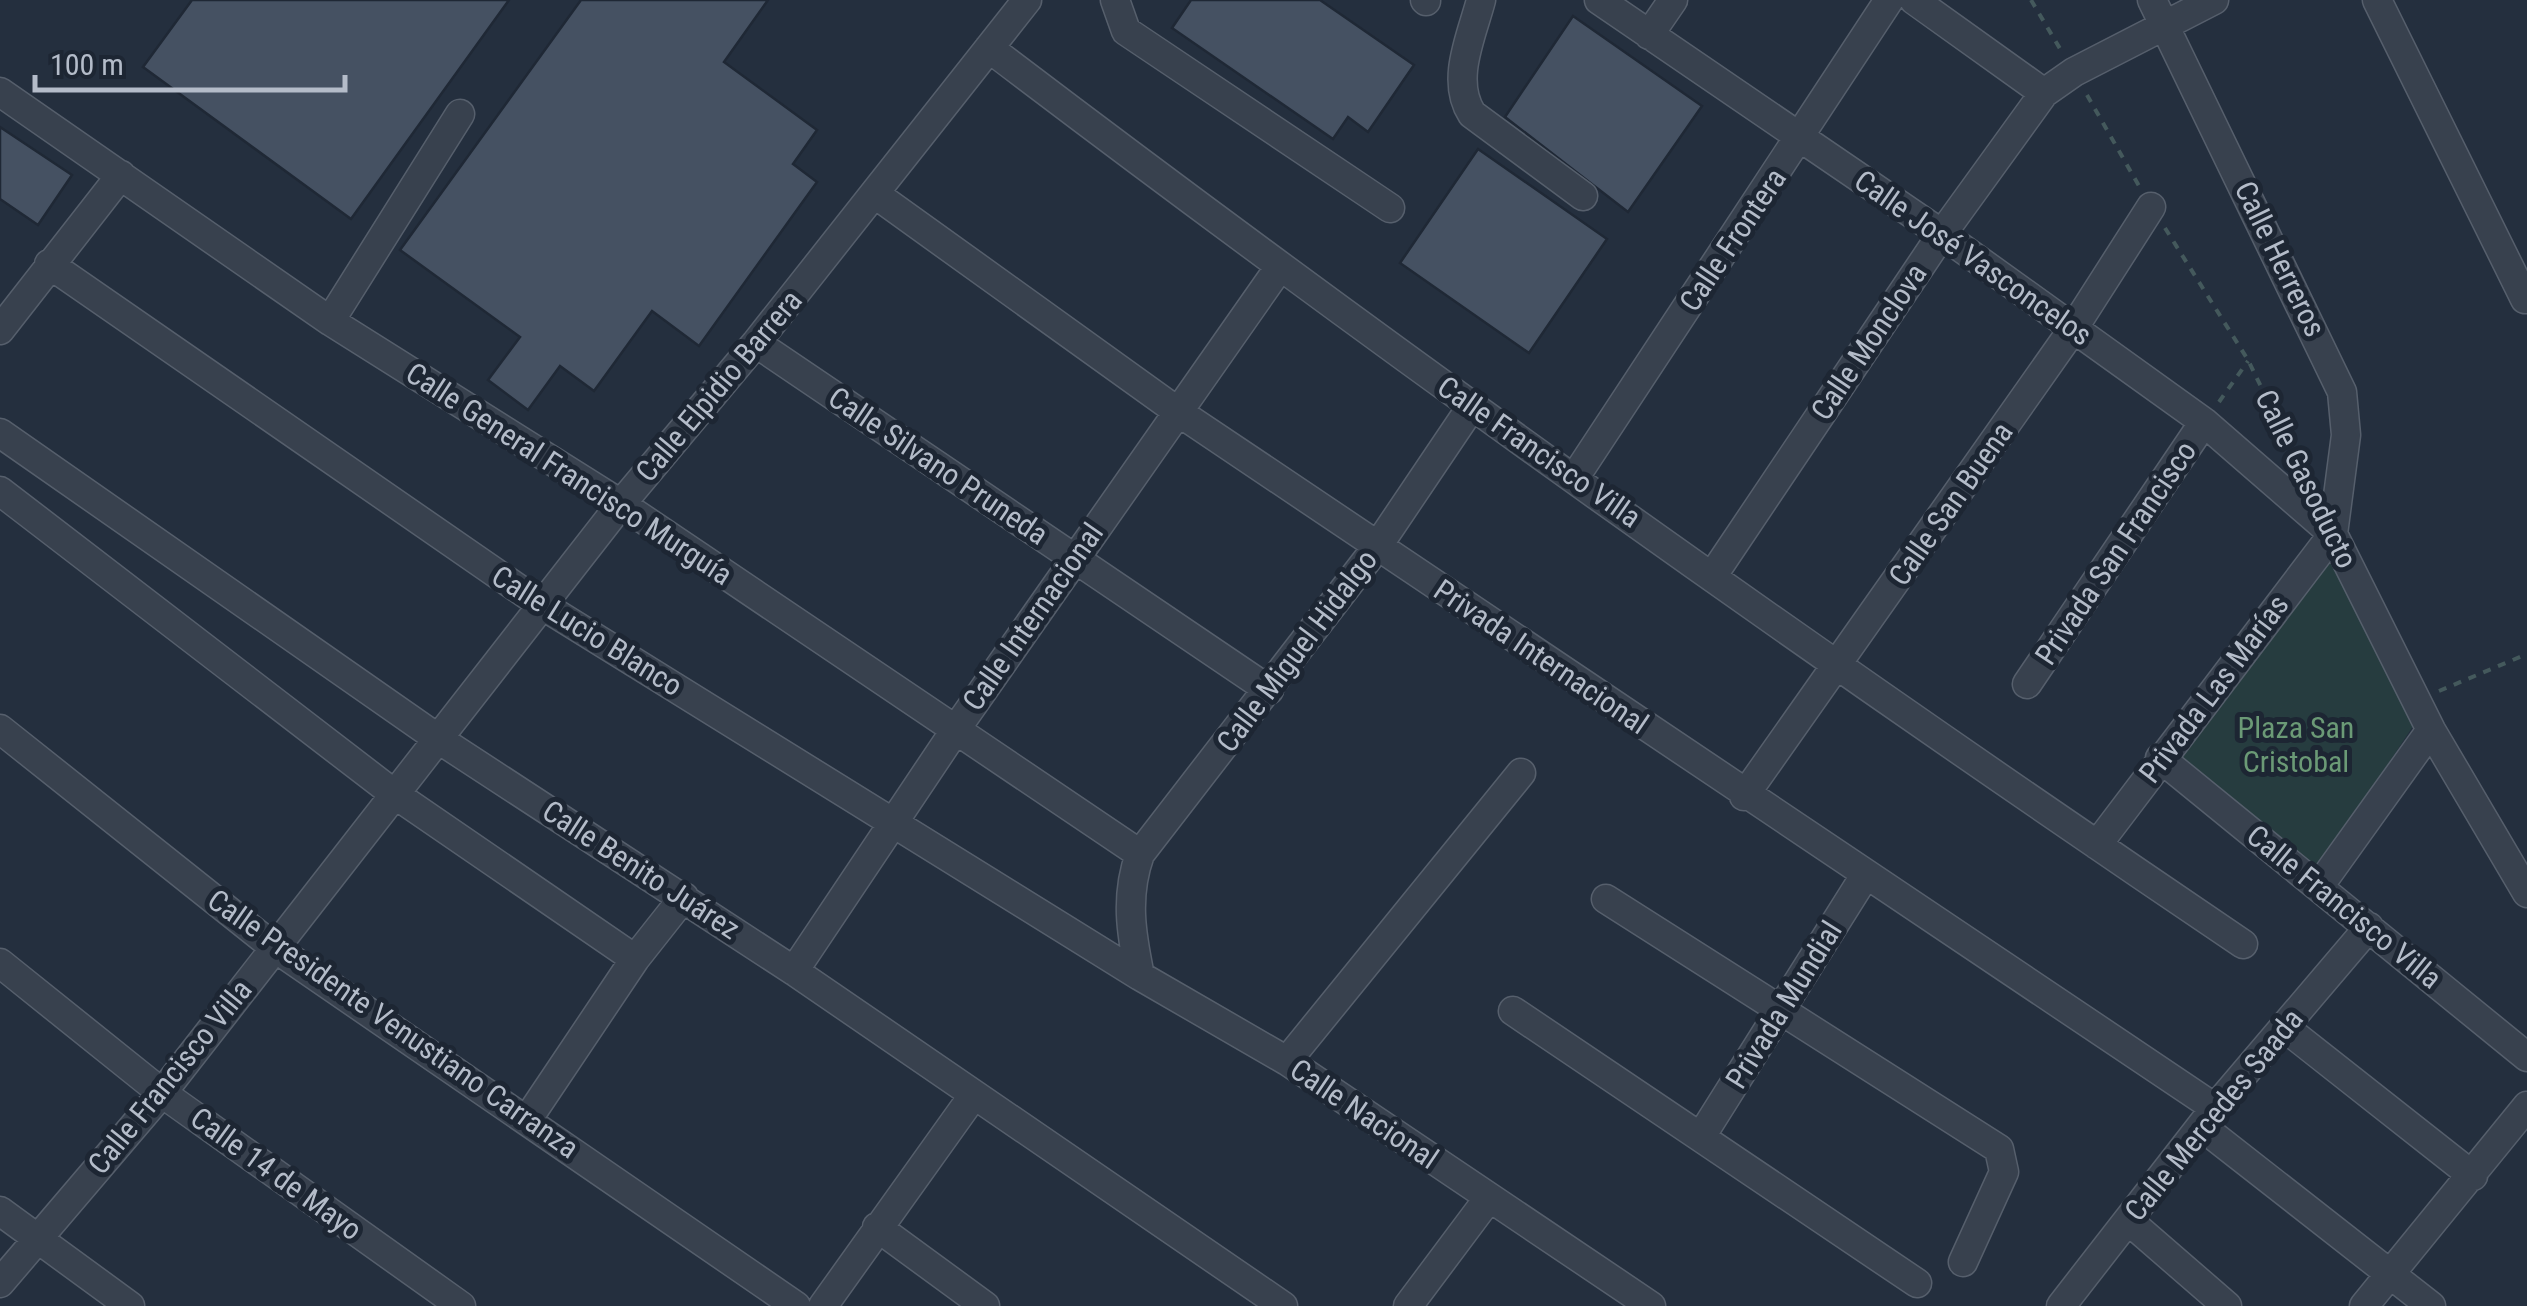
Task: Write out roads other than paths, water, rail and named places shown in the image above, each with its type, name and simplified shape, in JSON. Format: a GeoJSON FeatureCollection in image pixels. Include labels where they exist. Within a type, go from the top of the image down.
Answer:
{"type":"FeatureCollection","features":[{"type":"Feature","properties":{"kind":"street","name":"Calle Elpidio Barrera"},"geometry":{"type":"LineString","coordinates":[[402,783],[440,740],[621,504],[876,194],[1027,0]]}},
{"type":"Feature","properties":{"kind":"street"},"geometry":{"type":"LineString","coordinates":[[1115,0],[1126,31],[1390,208]]}},
{"type":"Feature","properties":{"kind":"street"},"geometry":{"type":"LineString","coordinates":[[1482,0],[1462,76],[1464,102],[1472,114],[1584,196]]}},
{"type":"Feature","properties":{"kind":"street","name":"Calle José Vasconcelos"},"geometry":{"type":"LineString","coordinates":[[1599,0],[1942,234],[2204,422],[2333,534]]}},
{"type":"Feature","properties":{"kind":"street"},"geometry":{"type":"LineString","coordinates":[[1649,35],[1673,0]]}},
{"type":"Feature","properties":{"kind":"street","name":"Calle Frontera"},"geometry":{"type":"LineString","coordinates":[[1574,478],[1889,0]]}},
{"type":"Feature","properties":{"kind":"street"},"geometry":{"type":"LineString","coordinates":[[1914,0],[2044,93]]}},
{"type":"Feature","properties":{"kind":"street","name":"Calle Monclova"},"geometry":{"type":"LineString","coordinates":[[1713,576],[1942,234],[2044,93],[2158,13],[2214,0]]}},
{"type":"Feature","properties":{"kind":"street"},"geometry":{"type":"LineString","coordinates":[[2376,0],[2525,299]]}},
{"type":"Feature","properties":{"kind":"street","name":"Calle Herreros"},"geometry":{"type":"LineString","coordinates":[[2158,13],[2342,392],[2346,435],[2333,534]]}},
{"type":"Feature","properties":{"kind":"street","name":"Calle Francisco Villa"},"geometry":{"type":"LineString","coordinates":[[989,48],[1279,268],[1836,668],[2243,944]]}},
{"type":"Feature","properties":{"kind":"street","name":"Calle General Francisco Murguía"},"geometry":{"type":"LineString","coordinates":[[0,92],[330,322],[621,504],[1140,854]]}},
{"type":"Feature","properties":{"kind":"street"},"geometry":{"type":"LineString","coordinates":[[330,322],[460,114]]}},
{"type":"Feature","properties":{"kind":"street"},"geometry":{"type":"LineString","coordinates":[[0,330],[120,175]]}},
{"type":"Feature","properties":{"kind":"street","name":"Privada Internacional"},"geometry":{"type":"LineString","coordinates":[[876,194],[1177,410],[1744,796],[1866,874],[2208,1117]]}},
{"type":"Feature","properties":{"kind":"street","name":"Calle San Buena"},"geometry":{"type":"LineString","coordinates":[[1744,796],[2072,329],[2151,207]]}},
{"type":"Feature","properties":{"kind":"street","name":"Calle Lucio Blanco"},"geometry":{"type":"LineString","coordinates":[[49,264],[542,605],[1140,976]]}},
{"type":"Feature","properties":{"kind":"street","name":"Calle Internacional"},"geometry":{"type":"LineString","coordinates":[[794,971],[956,728],[1279,268]]}},
{"type":"Feature","properties":{"kind":"street","name":"Calle Silvano Pruneda"},"geometry":{"type":"LineString","coordinates":[[756,343],[1268,690]]}},
{"type":"Feature","properties":{"kind":"street","name":"Calle Miguel Hidalgo"},"geometry":{"type":"LineString","coordinates":[[1140,976],[1131,932],[1130,896],[1140,854],[1378,547],[1472,406]]}},
{"type":"Feature","properties":{"kind":"street","name":"Privada San Francisco"},"geometry":{"type":"LineString","coordinates":[[2027,684],[2204,422]]}},
{"type":"Feature","properties":{"kind":"street","name":"Calle Benito Juárez"},"geometry":{"type":"LineString","coordinates":[[0,433],[440,740],[684,897],[1283,1306]]}},
{"type":"Feature","properties":{"kind":"street"},"geometry":{"type":"LineString","coordinates":[[0,490],[402,783],[635,959]]}},
{"type":"Feature","properties":{"kind":"street","name":"Calle Gasoducto"},"geometry":{"type":"LineString","coordinates":[[2333,534],[2431,730],[2527,892]]}},
{"type":"Feature","properties":{"kind":"street","name":"Privada Las Marías"},"geometry":{"type":"LineString","coordinates":[[2097,845],[2333,534]]}},
{"type":"Feature","properties":{"kind":"street","name":"Calle Presidente Venustiano Carranza"},"geometry":{"type":"LineString","coordinates":[[0,729],[275,948],[796,1306]]}},
{"type":"Feature","properties":{"kind":"street"},"geometry":{"type":"LineString","coordinates":[[2320,885],[2431,730]]}},
{"type":"Feature","properties":{"kind":"street","name":"Calle Francisco Villa"},"geometry":{"type":"LineString","coordinates":[[2160,758],[2527,1057]]}},
{"type":"Feature","properties":{"kind":"street"},"geometry":{"type":"LineString","coordinates":[[1287,1062],[1521,773]]}},
{"type":"Feature","properties":{"kind":"street","name":"Calle Francisco Villa"},"geometry":{"type":"LineString","coordinates":[[0,1283],[162,1093],[402,783]]}},
{"type":"Feature","properties":{"kind":"street","name":"Privada Mundial"},"geometry":{"type":"LineString","coordinates":[[1702,1136],[1866,874]]}},
{"type":"Feature","properties":{"kind":"street"},"geometry":{"type":"LineString","coordinates":[[527,1120],[635,959],[684,897]]}},
{"type":"Feature","properties":{"kind":"street"},"geometry":{"type":"LineString","coordinates":[[1606,899],[2003,1154],[2004,1172],[1963,1262]]}},
{"type":"Feature","properties":{"kind":"street","name":"Calle Mercedes Saada"},"geometry":{"type":"LineString","coordinates":[[2062,1306],[2208,1117],[2369,927]]}},
{"type":"Feature","properties":{"kind":"street","name":"Calle 14 de Mayo"},"geometry":{"type":"LineString","coordinates":[[0,963],[162,1093],[461,1306]]}},
{"type":"Feature","properties":{"kind":"street","name":"Calle Nacional"},"geometry":{"type":"LineString","coordinates":[[1140,976],[1287,1062],[1650,1306]]}},
{"type":"Feature","properties":{"kind":"street"},"geometry":{"type":"LineString","coordinates":[[1513,1011],[1917,1282]]}},
{"type":"Feature","properties":{"kind":"street"},"geometry":{"type":"LineString","coordinates":[[2284,1027],[2473,1176]]}},
{"type":"Feature","properties":{"kind":"street"},"geometry":{"type":"LineString","coordinates":[[823,1306],[973,1096]]}},
{"type":"Feature","properties":{"kind":"street"},"geometry":{"type":"LineString","coordinates":[[2364,1306],[2527,1106]]}},
{"type":"Feature","properties":{"kind":"street"},"geometry":{"type":"LineString","coordinates":[[2208,1117],[2431,1306]]}},
{"type":"Feature","properties":{"kind":"street"},"geometry":{"type":"LineString","coordinates":[[1408,1306],[1488,1199]]}},
{"type":"Feature","properties":{"kind":"street"},"geometry":{"type":"LineString","coordinates":[[0,1211],[130,1306]]}},
{"type":"Feature","properties":{"kind":"street"},"geometry":{"type":"LineString","coordinates":[[2129,1220],[2227,1306]]}},
{"type":"Feature","properties":{"kind":"street"},"geometry":{"type":"LineString","coordinates":[[877,1226],[985,1306]]}},
{"type":"Feature","properties":{"kind":"park label","name":"Plaza San Cristobal"},"geometry":{"type":"Point","coordinates":[2296,745]}}]}
